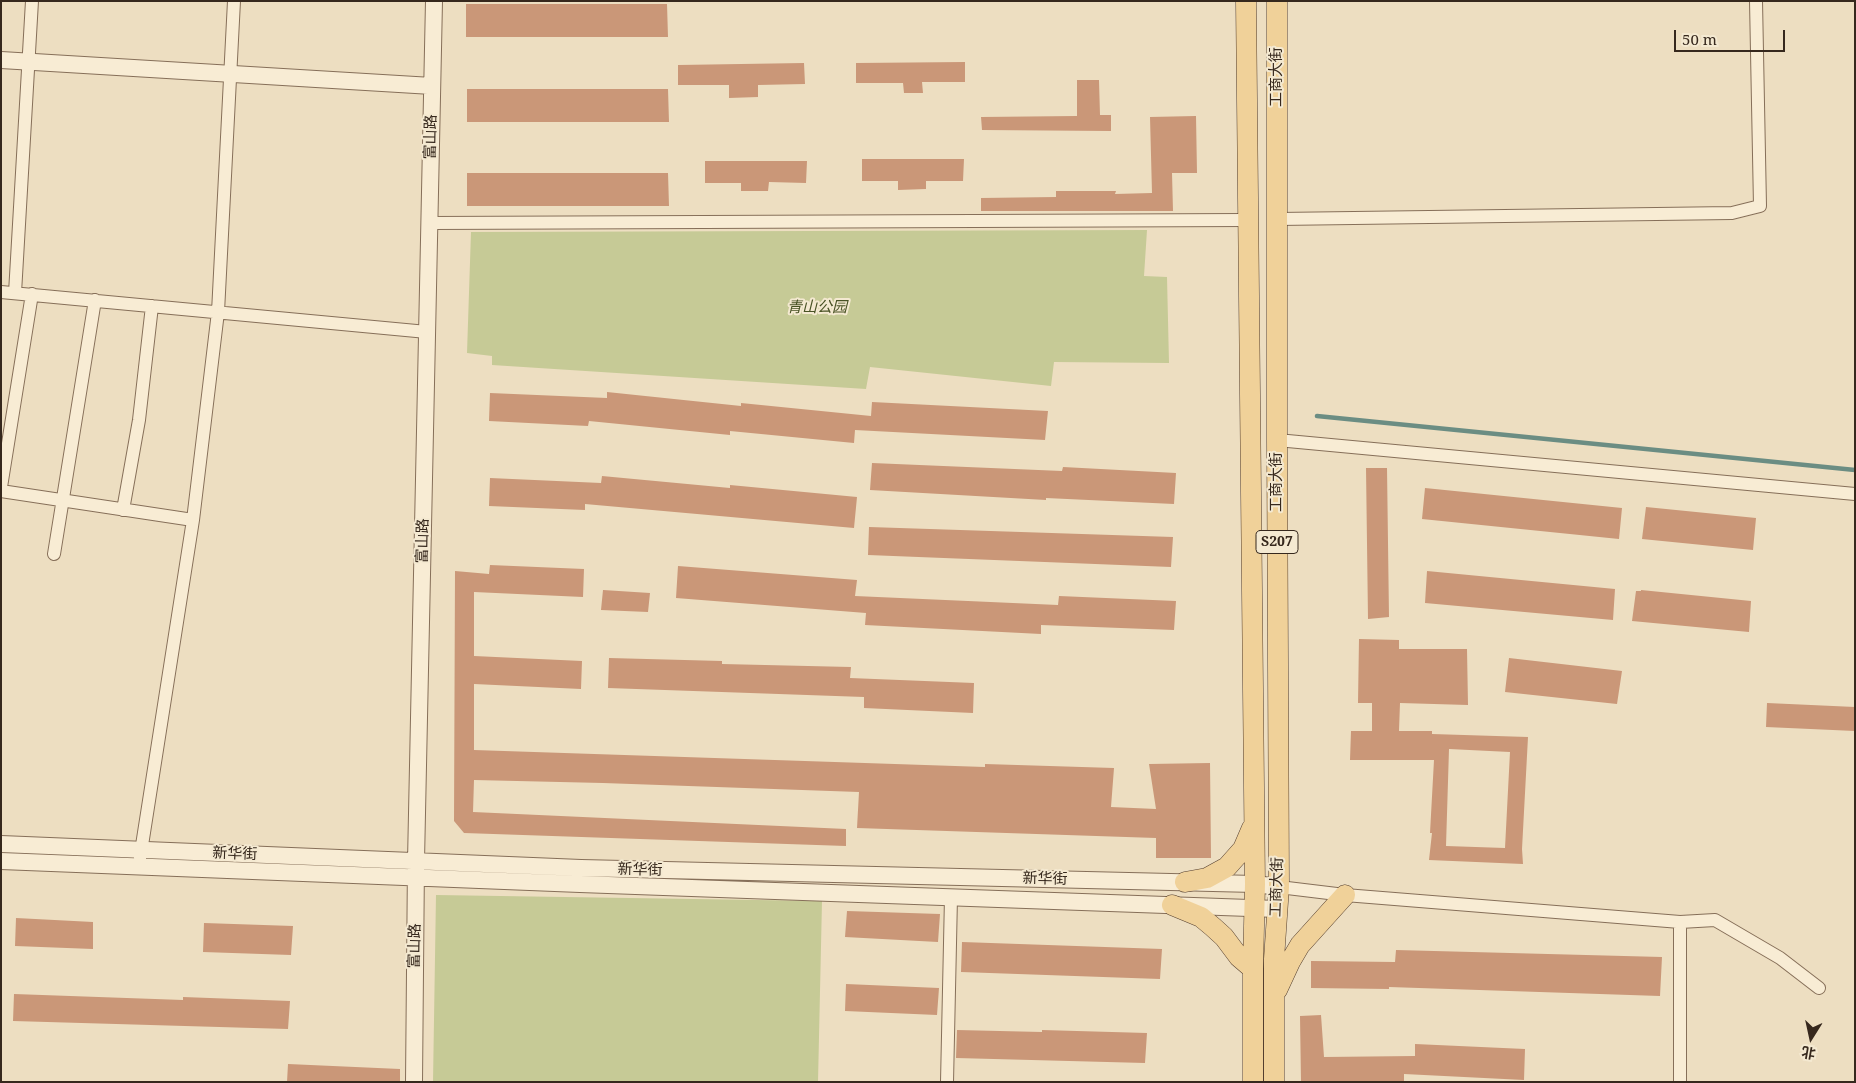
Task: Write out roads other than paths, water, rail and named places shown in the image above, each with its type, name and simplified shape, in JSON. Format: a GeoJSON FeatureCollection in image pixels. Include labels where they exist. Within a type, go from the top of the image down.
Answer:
{"type":"FeatureCollection","features":[{"type":"Feature","properties":{"kind":"main road","name":"工商大街"},"geometry":{"type":"LineString","coordinates":[[1246,1],[1255,816],[1252,1082]]}},
{"type":"Feature","properties":{"kind":"main road","name":"工商大街"},"geometry":{"type":"LineString","coordinates":[[1274,1082],[1274,959],[1279,887],[1276,440],[1277,1]]}},
{"type":"Feature","properties":{"kind":"main road"},"geometry":{"type":"LineString","coordinates":[[1185,882],[1207,878],[1217,873],[1235,858],[1248,839],[1255,816]]}},
{"type":"Feature","properties":{"kind":"main road"},"geometry":{"type":"LineString","coordinates":[[1274,999],[1287,968],[1300,945],[1345,895]]}},
{"type":"Feature","properties":{"kind":"main road"},"geometry":{"type":"LineString","coordinates":[[1172,905],[1201,917],[1228,942],[1239,957],[1252,969]]}},
{"type":"Feature","properties":{"kind":"street"},"geometry":{"type":"LineString","coordinates":[[15,293],[32,1]]}},
{"type":"Feature","properties":{"kind":"street"},"geometry":{"type":"LineString","coordinates":[[137,867],[193,520],[218,312],[234,1]]}},
{"type":"Feature","properties":{"kind":"street","name":"富山路"},"geometry":{"type":"LineString","coordinates":[[414,1082],[416,870],[434,1]]}},
{"type":"Feature","properties":{"kind":"street"},"geometry":{"type":"LineString","coordinates":[[1278,219],[1732,213],[1760,206],[1756,1]]}},
{"type":"Feature","properties":{"kind":"street"},"geometry":{"type":"LineString","coordinates":[[1,60],[432,86]]}},
{"type":"Feature","properties":{"kind":"street"},"geometry":{"type":"LineString","coordinates":[[430,223],[1247,220]]}},
{"type":"Feature","properties":{"kind":"street"},"geometry":{"type":"LineString","coordinates":[[1,292],[427,332]]}},
{"type":"Feature","properties":{"kind":"street"},"geometry":{"type":"LineString","coordinates":[[1,487],[32,294]]}},
{"type":"Feature","properties":{"kind":"street"},"geometry":{"type":"LineString","coordinates":[[54,554],[95,300]]}},
{"type":"Feature","properties":{"kind":"street"},"geometry":{"type":"LineString","coordinates":[[123,510],[139,420],[152,306]]}},
{"type":"Feature","properties":{"kind":"street"},"geometry":{"type":"LineString","coordinates":[[1276,440],[1855,494]]}},
{"type":"Feature","properties":{"kind":"street"},"geometry":{"type":"LineString","coordinates":[[1,491],[193,520]]}},
{"type":"Feature","properties":{"kind":"street","name":"新华街"},"geometry":{"type":"LineString","coordinates":[[1,844],[141,850],[416,870],[951,897],[1277,909]]}},
{"type":"Feature","properties":{"kind":"street","name":"新华街"},"geometry":{"type":"LineString","coordinates":[[1,861],[137,867],[416,870],[581,868],[1185,882],[1255,884],[1279,887]]}},
{"type":"Feature","properties":{"kind":"street"},"geometry":{"type":"LineString","coordinates":[[1279,887],[1345,895],[1680,922],[1715,920],[1780,958],[1819,988]]}},
{"type":"Feature","properties":{"kind":"street"},"geometry":{"type":"LineString","coordinates":[[947,1082],[951,897]]}},
{"type":"Feature","properties":{"kind":"street"},"geometry":{"type":"LineString","coordinates":[[1680,922],[1680,1082]]}},
{"type":"Feature","properties":{"kind":"waterway"},"geometry":{"type":"LineString","coordinates":[[1317,416],[1855,470]]}},
{"type":"Feature","properties":{"kind":"park label","name":"青山公园"},"geometry":{"type":"Point","coordinates":[817,308]}}]}
